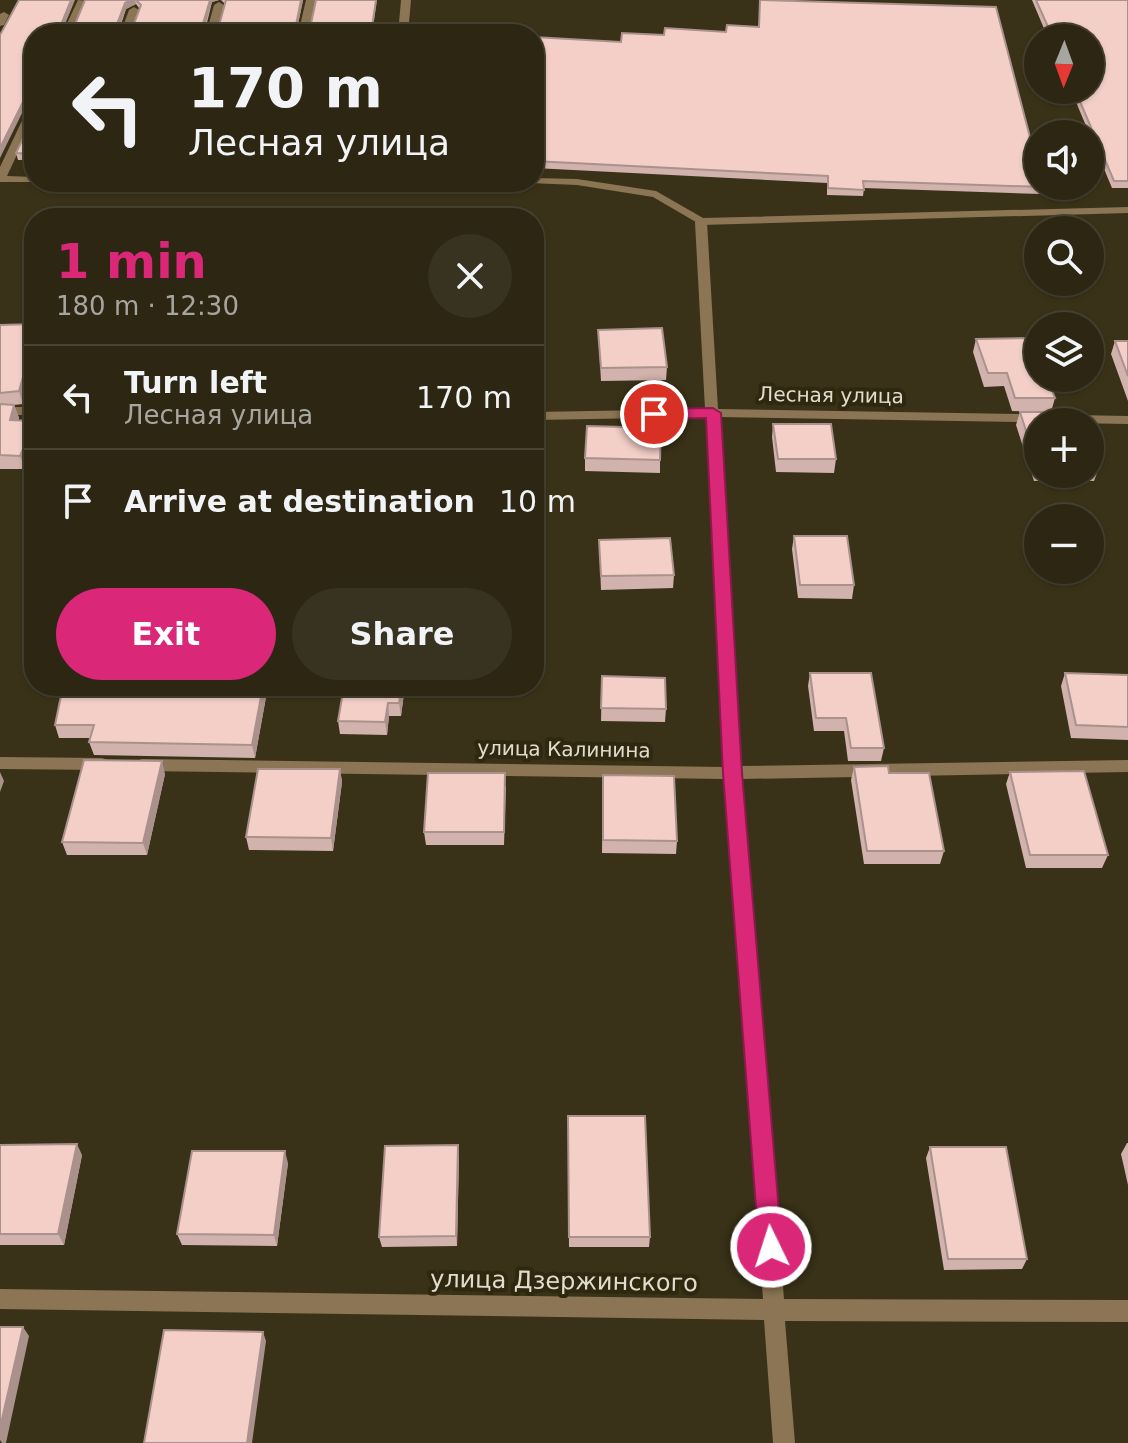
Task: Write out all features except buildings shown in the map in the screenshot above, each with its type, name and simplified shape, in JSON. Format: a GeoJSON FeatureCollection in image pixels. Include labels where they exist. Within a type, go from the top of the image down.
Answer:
{"type":"FeatureCollection","features":[{"type":"Feature","properties":{"kind":"street"},"geometry":{"type":"LineString","coordinates":[[305,24],[311,0]]}},
{"type":"Feature","properties":{"kind":"street"},"geometry":{"type":"LineString","coordinates":[[404,24],[406,0]]}},
{"type":"Feature","properties":{"kind":"street"},"geometry":{"type":"LineString","coordinates":[[72,24],[82,1]]}},
{"type":"Feature","properties":{"kind":"street"},"geometry":{"type":"LineString","coordinates":[[214,24],[219,5]]}},
{"type":"Feature","properties":{"kind":"street"},"geometry":{"type":"LineString","coordinates":[[129,24],[134,10]]}},
{"type":"Feature","properties":{"kind":"street"},"geometry":{"type":"LineString","coordinates":[[24,127],[0,179],[24,180]]}},
{"type":"Feature","properties":{"kind":"street"},"geometry":{"type":"LineString","coordinates":[[544,181],[577,182],[656,194],[701,222],[1128,210]]}},
{"type":"Feature","properties":{"kind":"street"},"geometry":{"type":"LineString","coordinates":[[701,222],[733,773],[784,1443]]}},
{"type":"Feature","properties":{"kind":"street"},"geometry":{"type":"LineString","coordinates":[[0,411],[24,411]]}},
{"type":"Feature","properties":{"kind":"street","name":"Лесная улица"},"geometry":{"type":"LineString","coordinates":[[544,416],[713,413],[1128,420]]}},
{"type":"Feature","properties":{"kind":"street","name":"улица Калинина"},"geometry":{"type":"LineString","coordinates":[[0,763],[733,773],[1128,766]]}},
{"type":"Feature","properties":{"kind":"street","name":"улица Дзержинского"},"geometry":{"type":"LineString","coordinates":[[0,1299],[776,1310],[1128,1311]]}},
{"type":"Feature","properties":{"kind":"route"},"geometry":{"type":"LineString","coordinates":[[654,414],[713,413],[733,773],[771,1247]]}}]}
